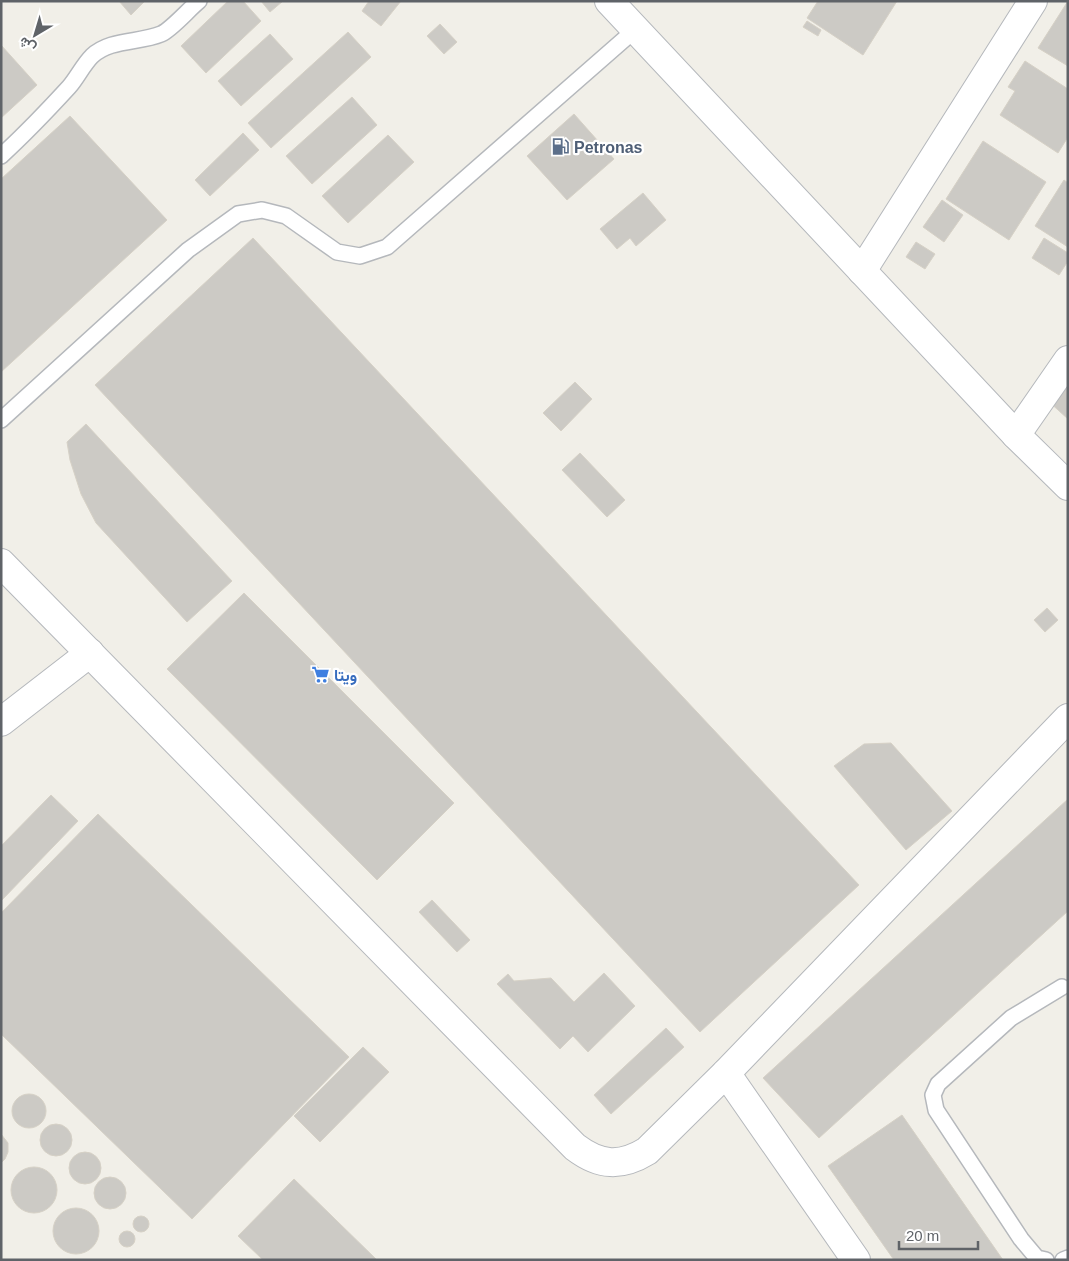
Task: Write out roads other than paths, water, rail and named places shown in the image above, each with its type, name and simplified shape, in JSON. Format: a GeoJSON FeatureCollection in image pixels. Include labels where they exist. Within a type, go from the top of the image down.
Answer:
{"type":"FeatureCollection","features":[{"type":"Feature","properties":{"kind":"street"},"geometry":{"type":"LineString","coordinates":[[609,1],[1016,435],[1068,486]]}},
{"type":"Feature","properties":{"kind":"street"},"geometry":{"type":"LineString","coordinates":[[862,271],[1033,1]]}},
{"type":"Feature","properties":{"kind":"street"},"geometry":{"type":"LineString","coordinates":[[1016,435],[1068,360]]}},
{"type":"Feature","properties":{"kind":"street"},"geometry":{"type":"LineString","coordinates":[[1,563],[575,1147],[586,1156],[598,1161],[624,1162],[636,1158],[647,1150],[726,1073],[1068,718]]}},
{"type":"Feature","properties":{"kind":"street"},"geometry":{"type":"LineString","coordinates":[[1,722],[90,653]]}},
{"type":"Feature","properties":{"kind":"street"},"geometry":{"type":"LineString","coordinates":[[726,1073],[856,1260]]}},
{"type":"Feature","properties":{"kind":"lane"},"geometry":{"type":"LineString","coordinates":[[1,156],[45,114],[92,56],[105,48],[122,42],[143,40],[163,33],[199,1]]}},
{"type":"Feature","properties":{"kind":"lane"},"geometry":{"type":"LineString","coordinates":[[1,420],[188,250],[238,214],[262,210],[286,216],[337,252],[360,256],[387,247],[636,29]]}},
{"type":"Feature","properties":{"kind":"lane"},"geometry":{"type":"LineString","coordinates":[[1046,1260],[1037,1258],[1021,1239],[936,1110],[934,1095],[938,1084],[1011,1018],[1066,989]]}},
{"type":"Feature","properties":{"kind":"lane"},"geometry":{"type":"LineString","coordinates":[[1063,1260],[1068,1258]]}},
{"type":"Feature","properties":{"kind":"place","name":"Petronas"},"geometry":{"type":"Point","coordinates":[560,147]}},
{"type":"Feature","properties":{"kind":"place","name":"ويتا"},"geometry":{"type":"Point","coordinates":[320,675]}}]}
